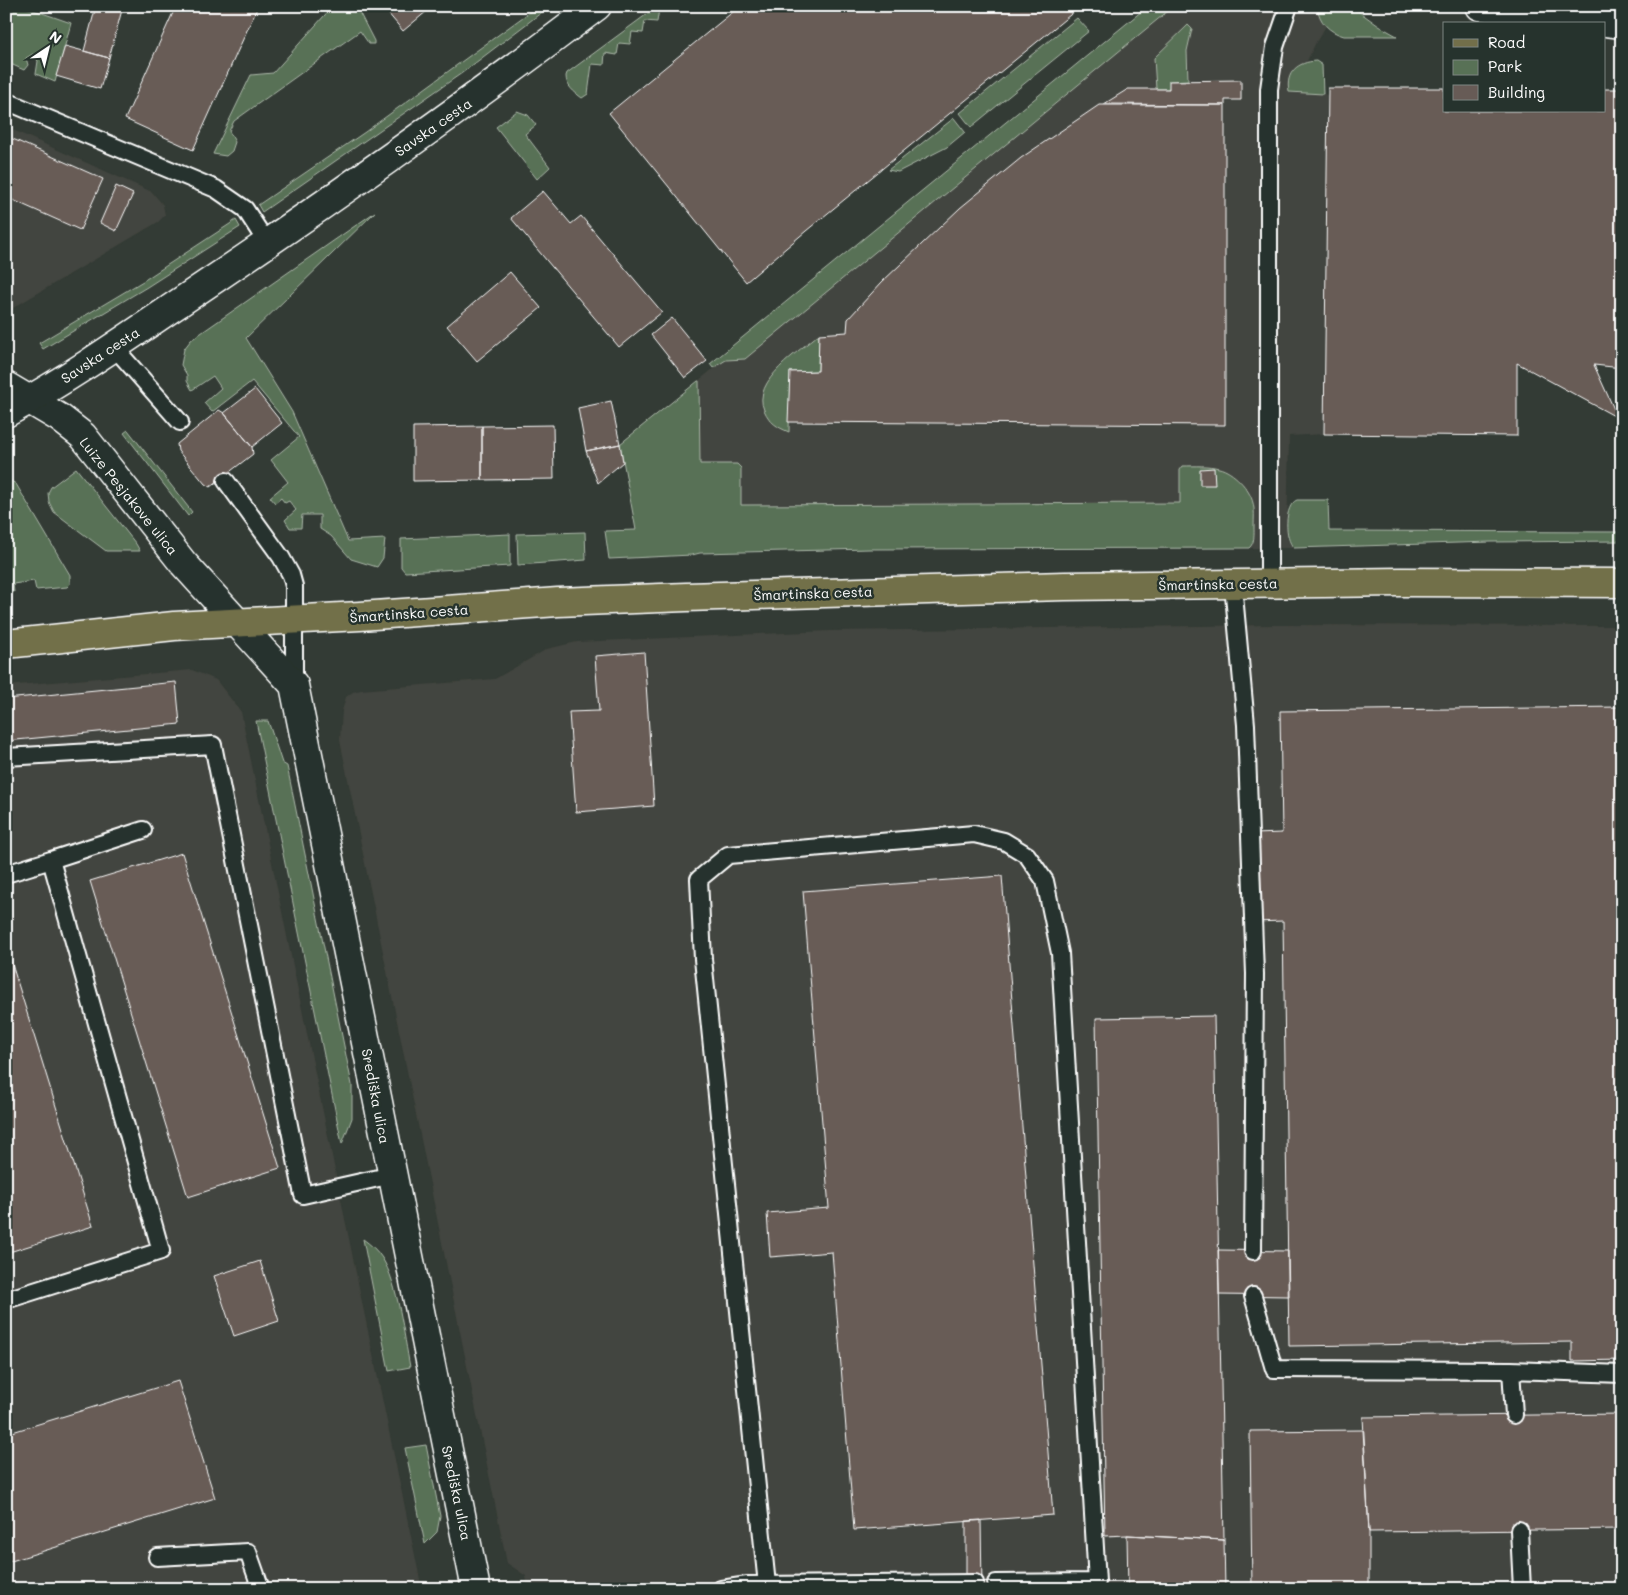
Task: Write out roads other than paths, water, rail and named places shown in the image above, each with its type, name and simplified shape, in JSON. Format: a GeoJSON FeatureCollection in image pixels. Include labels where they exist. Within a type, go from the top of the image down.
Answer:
{"type":"FeatureCollection","features":[{"type":"Feature","properties":{"kind":"main road","name":"Šmartinska cesta"},"geometry":{"type":"LineString","coordinates":[[6,644],[174,626],[238,624],[558,602],[686,597],[1065,586],[1401,582],[1622,583]]}},
{"type":"Feature","properties":{"kind":"street","name":"Savska cesta"},"geometry":{"type":"LineString","coordinates":[[6,413],[114,347],[267,243],[426,132],[597,6]]}},
{"type":"Feature","properties":{"kind":"street"},"geometry":{"type":"LineString","coordinates":[[1480,6],[1622,24]]}},
{"type":"Feature","properties":{"kind":"street","name":"Luize Pesjakove ulica"},"geometry":{"type":"LineString","coordinates":[[6,386],[60,418],[83,436],[183,563],[238,624]]}},
{"type":"Feature","properties":{"kind":"street"},"geometry":{"type":"LineString","coordinates":[[238,624],[294,685]]}},
{"type":"Feature","properties":{"kind":"street","name":"Središka ulica"},"geometry":{"type":"LineString","coordinates":[[294,685],[476,1589]]}},
{"type":"Feature","properties":{"kind":"lane"},"geometry":{"type":"LineString","coordinates":[[1270,583],[1269,88],[1275,47],[1289,6]]}},
{"type":"Feature","properties":{"kind":"lane"},"geometry":{"type":"LineString","coordinates":[[6,101],[216,189],[245,209],[267,243]]}},
{"type":"Feature","properties":{"kind":"lane"},"geometry":{"type":"LineString","coordinates":[[114,347],[180,422]]}},
{"type":"Feature","properties":{"kind":"lane"},"geometry":{"type":"LineString","coordinates":[[226,481],[281,557],[291,575],[294,586],[294,685]]}},
{"type":"Feature","properties":{"kind":"lane"},"geometry":{"type":"LineString","coordinates":[[1232,584],[1246,725],[1253,935],[1253,1251]]}},
{"type":"Feature","properties":{"kind":"lane"},"geometry":{"type":"LineString","coordinates":[[6,757],[212,745],[303,1195],[392,1174]]}},
{"type":"Feature","properties":{"kind":"lane"},"geometry":{"type":"LineString","coordinates":[[6,874],[143,830]]}},
{"type":"Feature","properties":{"kind":"lane"},"geometry":{"type":"LineString","coordinates":[[767,1585],[703,959],[699,879],[728,856],[974,834],[1004,841],[1027,855],[1045,881],[1060,953],[1097,1582],[996,1583]]}},
{"type":"Feature","properties":{"kind":"lane"},"geometry":{"type":"LineString","coordinates":[[6,1300],[161,1251],[51,860]]}},
{"type":"Feature","properties":{"kind":"lane"},"geometry":{"type":"LineString","coordinates":[[1253,1296],[1274,1369],[1512,1370],[1622,1374]]}},
{"type":"Feature","properties":{"kind":"lane"},"geometry":{"type":"LineString","coordinates":[[1512,1370],[1514,1415]]}},
{"type":"Feature","properties":{"kind":"lane"},"geometry":{"type":"LineString","coordinates":[[1520,1530],[1522,1589]]}},
{"type":"Feature","properties":{"kind":"lane"},"geometry":{"type":"LineString","coordinates":[[157,1557],[248,1552],[262,1589]]}},
{"type":"Feature","properties":{"kind":"lane"},"geometry":{"type":"LineString","coordinates":[[721,1589],[767,1585],[975,1583]]}}]}
